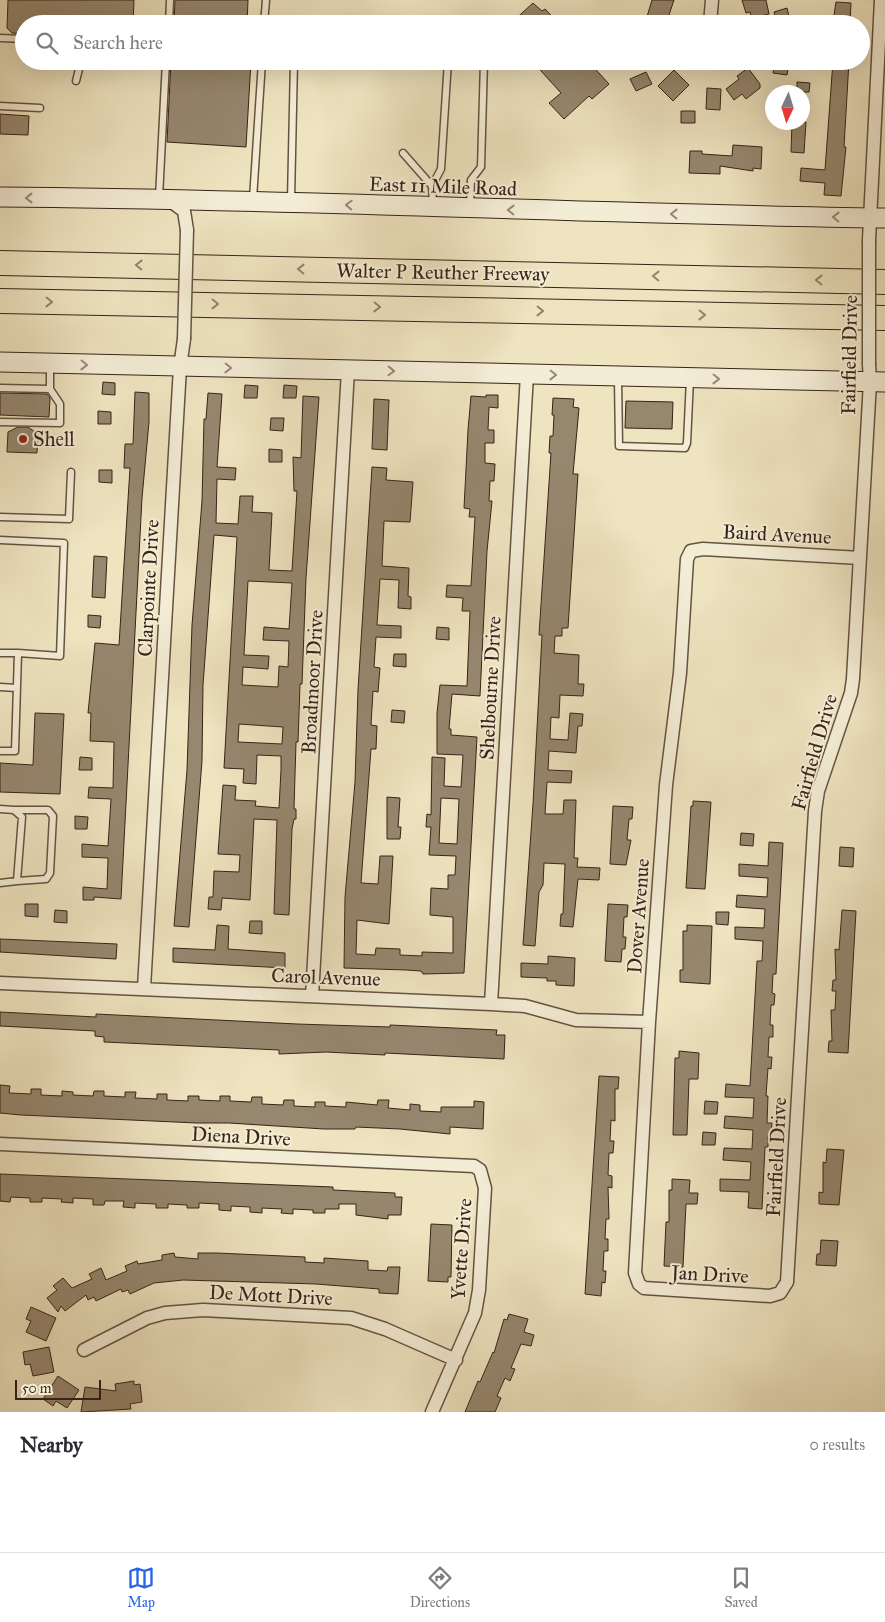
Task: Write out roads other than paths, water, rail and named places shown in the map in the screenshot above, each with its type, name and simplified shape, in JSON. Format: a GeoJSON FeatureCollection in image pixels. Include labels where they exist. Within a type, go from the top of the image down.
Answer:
{"type":"FeatureCollection","features":[{"type":"Feature","properties":{"kind":"highway","name":"Walter P Reuther Freeway"},"geometry":{"type":"LineString","coordinates":[[0,263],[885,282]]}},
{"type":"Feature","properties":{"kind":"highway","name":"Walter P Reuther Freeway"},"geometry":{"type":"LineString","coordinates":[[0,301],[885,318]]}},
{"type":"Feature","properties":{"kind":"main road","name":"East 11 Mile Road"},"geometry":{"type":"LineString","coordinates":[[0,197],[163,199],[470,209],[877,218]]}},
{"type":"Feature","properties":{"kind":"main road"},"geometry":{"type":"LineString","coordinates":[[0,362],[690,378],[875,376]]}},
{"type":"Feature","properties":{"kind":"street"},"geometry":{"type":"LineString","coordinates":[[711,15],[712,0]]}},
{"type":"Feature","properties":{"kind":"street","name":"Fairfield Drive"},"geometry":{"type":"LineString","coordinates":[[780,1293],[787,1282],[815,806],[851,693],[875,376],[869,240],[877,218],[881,0]]}},
{"type":"Feature","properties":{"kind":"street","name":"Clarpointe Drive"},"geometry":{"type":"LineString","coordinates":[[144,988],[180,367],[184,339],[187,230],[184,211],[163,199]]}},
{"type":"Feature","properties":{"kind":"street","name":"Broadmoor Drive"},"geometry":{"type":"LineString","coordinates":[[312,996],[348,370]]}},
{"type":"Feature","properties":{"kind":"street","name":"Shelbourne Drive"},"geometry":{"type":"LineString","coordinates":[[491,1004],[527,374]]}},
{"type":"Feature","properties":{"kind":"street","name":"Baird Avenue"},"geometry":{"type":"LineString","coordinates":[[692,551],[703,549],[752,550],[860,558]]}},
{"type":"Feature","properties":{"kind":"street","name":"Dover Avenue"},"geometry":{"type":"LineString","coordinates":[[639,1284],[635,1273],[649,1022],[666,785],[680,673],[686,567],[692,551]]}},
{"type":"Feature","properties":{"kind":"street","name":"Carol Avenue"},"geometry":{"type":"LineString","coordinates":[[0,983],[525,1006],[576,1020],[649,1022]]}},
{"type":"Feature","properties":{"kind":"street","name":"Diena Drive"},"geometry":{"type":"LineString","coordinates":[[0,1144],[467,1165],[480,1170]]}},
{"type":"Feature","properties":{"kind":"street","name":"Yvette Drive"},"geometry":{"type":"LineString","coordinates":[[432,1412],[473,1320],[479,1290],[484,1188],[480,1170]]}},
{"type":"Feature","properties":{"kind":"street","name":"Jan Drive"},"geometry":{"type":"LineString","coordinates":[[639,1284],[644,1288],[651,1289],[770,1296],[780,1293]]}},
{"type":"Feature","properties":{"kind":"street","name":"De Mott Drive"},"geometry":{"type":"LineString","coordinates":[[84,1350],[147,1318],[164,1312],[203,1310],[351,1318],[385,1328],[456,1360]]}},
{"type":"Feature","properties":{"kind":"lane"},"geometry":{"type":"LineString","coordinates":[[169,15],[170,0]]}},
{"type":"Feature","properties":{"kind":"lane"},"geometry":{"type":"LineString","coordinates":[[265,15],[266,0]]}},
{"type":"Feature","properties":{"kind":"lane"},"geometry":{"type":"LineString","coordinates":[[0,38],[15,39]]}},
{"type":"Feature","properties":{"kind":"lane"},"geometry":{"type":"LineString","coordinates":[[76,81],[79,70]]}},
{"type":"Feature","properties":{"kind":"lane"},"geometry":{"type":"LineString","coordinates":[[163,199],[166,70]]}},
{"type":"Feature","properties":{"kind":"lane"},"geometry":{"type":"LineString","coordinates":[[253,202],[261,70]]}},
{"type":"Feature","properties":{"kind":"lane"},"geometry":{"type":"LineString","coordinates":[[291,203],[294,70]]}},
{"type":"Feature","properties":{"kind":"lane"},"geometry":{"type":"LineString","coordinates":[[434,208],[432,186],[441,169],[447,70]]}},
{"type":"Feature","properties":{"kind":"lane"},"geometry":{"type":"LineString","coordinates":[[470,209],[471,180],[481,167],[484,70]]}},
{"type":"Feature","properties":{"kind":"lane"},"geometry":{"type":"LineString","coordinates":[[0,106],[40,108]]}},
{"type":"Feature","properties":{"kind":"lane"},"geometry":{"type":"LineString","coordinates":[[403,153],[432,186]]}},
{"type":"Feature","properties":{"kind":"lane"},"geometry":{"type":"LineString","coordinates":[[0,422],[60,423],[60,404],[50,389],[50,364]]}},
{"type":"Feature","properties":{"kind":"lane"},"geometry":{"type":"LineString","coordinates":[[618,376],[618,444],[621,447],[685,448],[687,443],[690,378]]}},
{"type":"Feature","properties":{"kind":"lane"},"geometry":{"type":"LineString","coordinates":[[0,388],[50,389]]}},
{"type":"Feature","properties":{"kind":"lane"},"geometry":{"type":"LineString","coordinates":[[0,516],[69,519],[71,472]]}},
{"type":"Feature","properties":{"kind":"lane"},"geometry":{"type":"LineString","coordinates":[[0,540],[64,543],[60,656],[0,653]]}},
{"type":"Feature","properties":{"kind":"lane"},"geometry":{"type":"LineString","coordinates":[[0,750],[15,751],[18,653]]}},
{"type":"Feature","properties":{"kind":"lane"},"geometry":{"type":"LineString","coordinates":[[0,687],[17,688]]}},
{"type":"Feature","properties":{"kind":"lane"},"geometry":{"type":"LineString","coordinates":[[0,809],[48,810],[53,816],[50,873],[46,879],[0,883]]}},
{"type":"Feature","properties":{"kind":"lane"},"geometry":{"type":"LineString","coordinates":[[14,810],[22,817],[17,881]]}},
{"type":"Feature","properties":{"kind":"place","name":"Shell"},"geometry":{"type":"Point","coordinates":[23,439]}}]}
